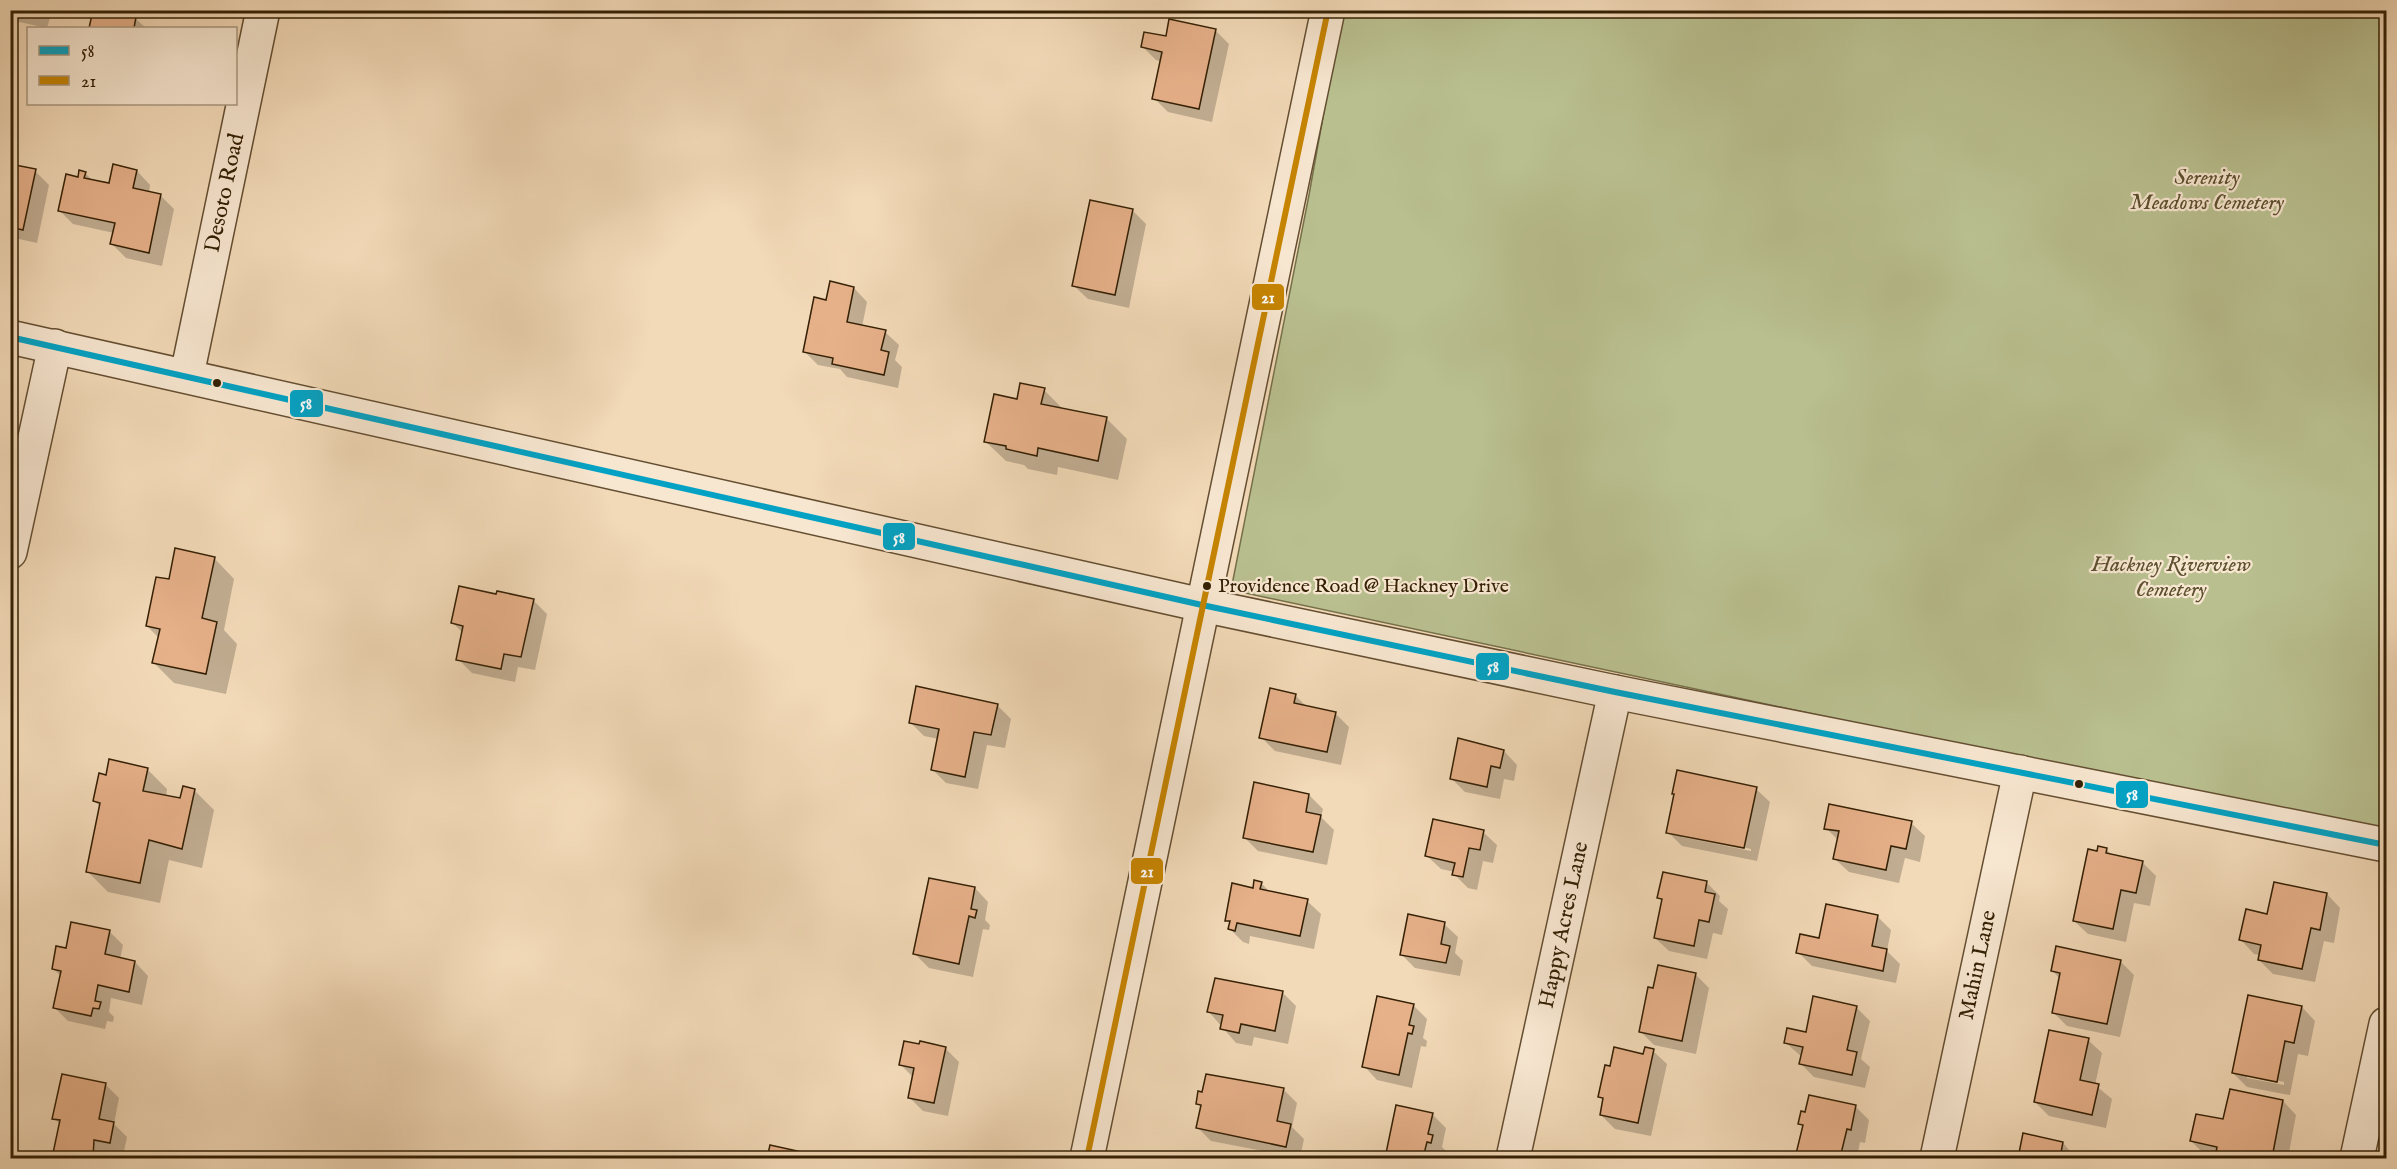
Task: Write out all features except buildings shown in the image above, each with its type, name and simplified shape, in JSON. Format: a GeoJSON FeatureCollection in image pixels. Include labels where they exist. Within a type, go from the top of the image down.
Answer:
{"type":"FeatureCollection","features":[{"type":"Feature","properties":{"kind":"street","name":"Desoto Road"},"geometry":{"type":"LineString","coordinates":[[187,375],[263,10]]}},
{"type":"Feature","properties":{"kind":"street"},"geometry":{"type":"LineString","coordinates":[[1087,1158],[1328,10]]}},
{"type":"Feature","properties":{"kind":"street"},"geometry":{"type":"LineString","coordinates":[[10,337],[1202,605],[1615,692],[2386,845]]}},
{"type":"Feature","properties":{"kind":"street"},"geometry":{"type":"LineString","coordinates":[[10,552],[56,346]]}},
{"type":"Feature","properties":{"kind":"street","name":"Happy Acres Lane"},"geometry":{"type":"LineString","coordinates":[[1513,1158],[1615,692]]}},
{"type":"Feature","properties":{"kind":"street","name":"Mahin Lane"},"geometry":{"type":"LineString","coordinates":[[1937,1158],[2020,772]]}},
{"type":"Feature","properties":{"kind":"street"},"geometry":{"type":"LineString","coordinates":[[2357,1158],[2386,1024]]}},
{"type":"Feature","properties":{"kind":"green space","name":"Hackney Riverview Cemetery"},"geometry":{"type":"Polygon","coordinates":[[[1342,11],[2386,11],[2386,836],[1231,590],[1309,195],[1342,11]]]}},
{"type":"Feature","properties":{"kind":"transit line","name":"21"},"geometry":{"type":"LineString","coordinates":[[1087,1158],[1328,10]]}},
{"type":"Feature","properties":{"kind":"transit line","name":"58"},"geometry":{"type":"LineString","coordinates":[[10,337],[1202,605],[1615,692],[2386,845]]}},
{"type":"Feature","properties":{"kind":"place","name":"Providence Road @ Hackney Drive"},"geometry":{"type":"Point","coordinates":[1207,586]}},
{"type":"Feature","properties":{"kind":"park label","name":"Serenity Meadows Cemetery"},"geometry":{"type":"Point","coordinates":[2207,190]}}]}
